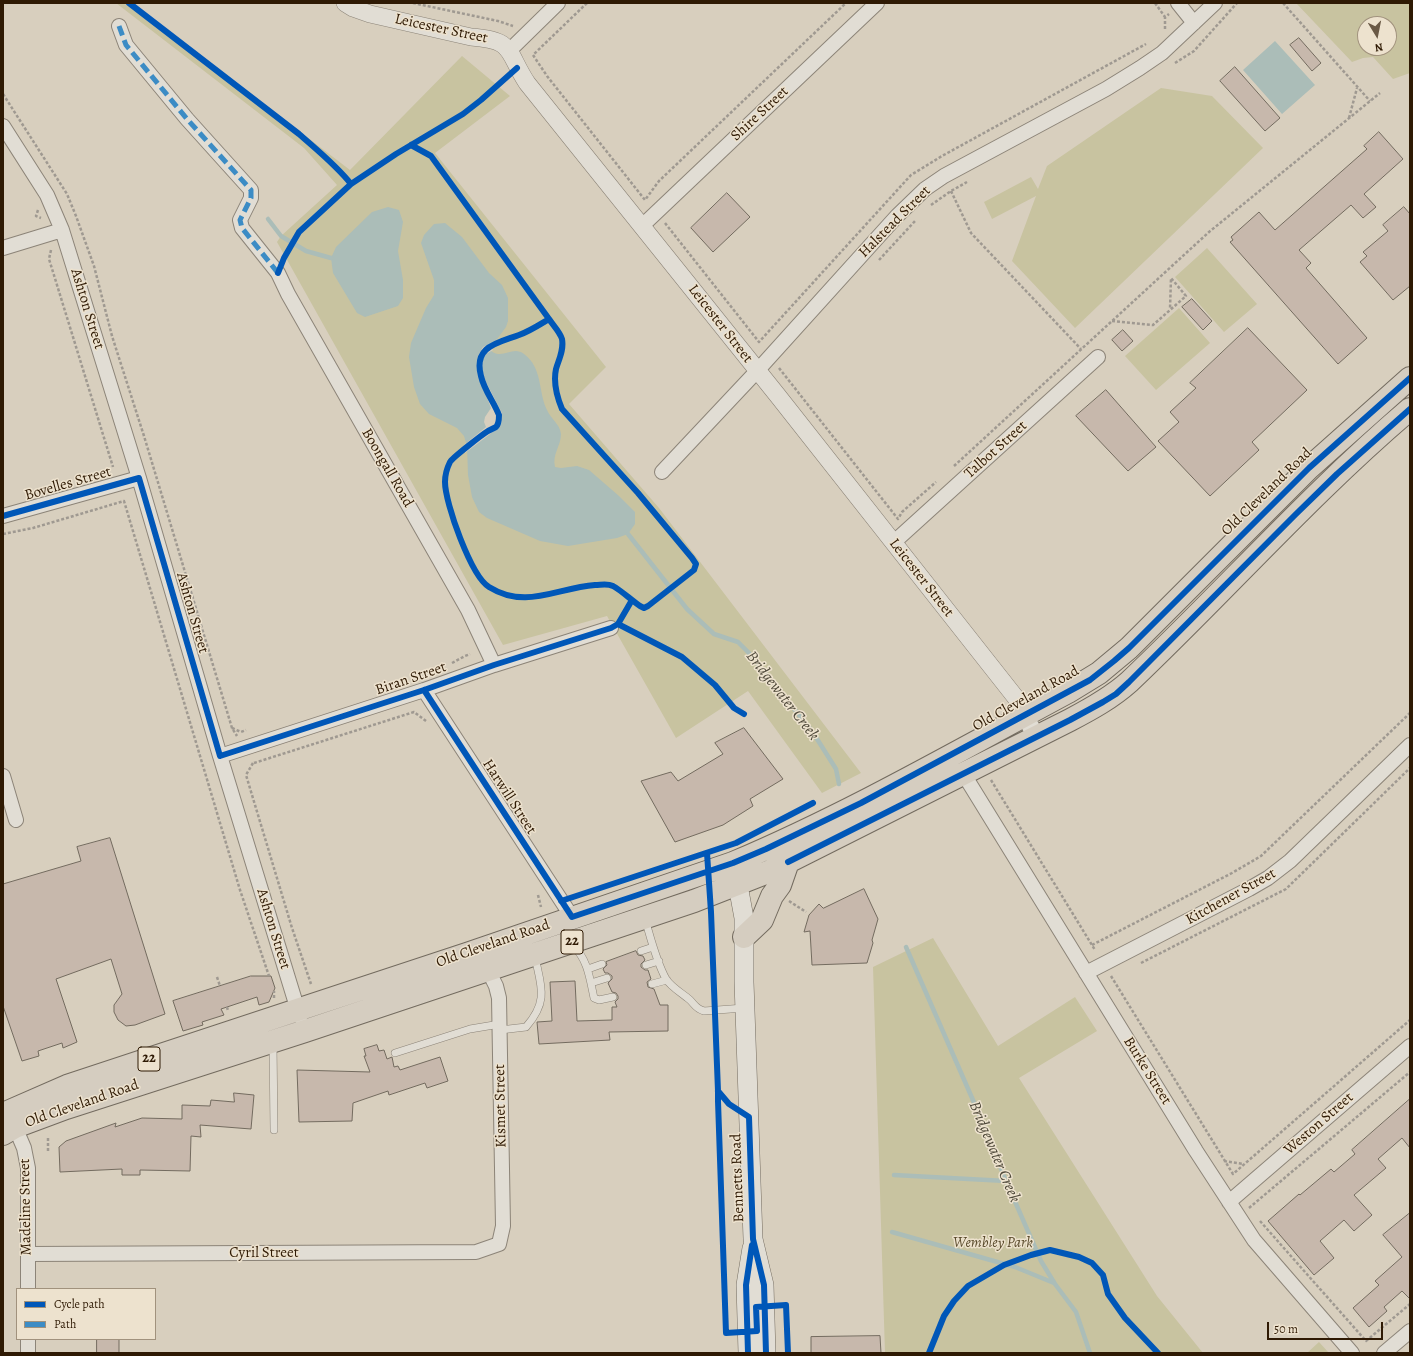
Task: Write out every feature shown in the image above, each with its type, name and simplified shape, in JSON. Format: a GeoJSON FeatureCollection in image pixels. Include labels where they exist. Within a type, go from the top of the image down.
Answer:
{"type":"FeatureCollection","features":[{"type":"Feature","properties":{"kind":"highway","name":"Old Cleveland Road"},"geometry":{"type":"LineString","coordinates":[[7,1125],[66,1108],[305,1031],[694,901],[736,873],[766,849],[855,806],[1090,680],[1114,661],[1309,468],[1410,378]]}},
{"type":"Feature","properties":{"kind":"highway","name":"Old Cleveland Road"},"geometry":{"type":"LineString","coordinates":[[7,1125],[67,1086],[572,917],[736,873],[788,862],[1036,737],[1116,694],[1316,494],[1410,408]]}},
{"type":"Feature","properties":{"kind":"highway"},"geometry":{"type":"LineString","coordinates":[[744,937],[762,920],[772,896],[780,885],[788,862]]}},
{"type":"Feature","properties":{"kind":"main road","name":"Bennetts Road"},"geometry":{"type":"LineString","coordinates":[[736,873],[744,918],[745,1008],[753,1239],[746,1285],[748,1353]]}},
{"type":"Feature","properties":{"kind":"main road","name":"Bennetts Road"},"geometry":{"type":"LineString","coordinates":[[753,1239],[764,1285],[766,1353]]}},
{"type":"Feature","properties":{"kind":"street","name":"Leicester Street"},"geometry":{"type":"LineString","coordinates":[[345,3],[370,14],[471,37],[486,38],[500,42],[510,50],[517,68],[527,83],[1016,698],[1036,737]]}},
{"type":"Feature","properties":{"kind":"street"},"geometry":{"type":"LineString","coordinates":[[510,50],[558,3]]}},
{"type":"Feature","properties":{"kind":"street","name":"Shire Street"},"geometry":{"type":"LineString","coordinates":[[642,226],[877,3]]}},
{"type":"Feature","properties":{"kind":"street"},"geometry":{"type":"LineString","coordinates":[[1178,3],[1194,23]]}},
{"type":"Feature","properties":{"kind":"street","name":"Halstead Street"},"geometry":{"type":"LineString","coordinates":[[662,472],[757,371],[897,216],[925,189],[944,176],[1117,82],[1162,53],[1215,3]]}},
{"type":"Feature","properties":{"kind":"street","name":"Boongall Road"},"geometry":{"type":"LineString","coordinates":[[119,26],[126,45],[187,119],[251,190],[251,198],[240,220],[242,228],[278,273],[288,294],[468,610],[494,665]]}},
{"type":"Feature","properties":{"kind":"street","name":"Ashton Street"},"geometry":{"type":"LineString","coordinates":[[3,126],[47,195],[62,230],[139,478],[220,756],[305,1031]]}},
{"type":"Feature","properties":{"kind":"street"},"geometry":{"type":"LineString","coordinates":[[3,248],[62,230]]}},
{"type":"Feature","properties":{"kind":"street","name":"Talbot Street"},"geometry":{"type":"LineString","coordinates":[[894,543],[1098,357]]}},
{"type":"Feature","properties":{"kind":"street","name":"Bovelles Street"},"geometry":{"type":"LineString","coordinates":[[3,516],[139,478]]}},
{"type":"Feature","properties":{"kind":"street","name":"Biran Street"},"geometry":{"type":"LineString","coordinates":[[220,756],[424,690],[494,665],[611,628]]}},
{"type":"Feature","properties":{"kind":"street","name":"Harwill Street"},"geometry":{"type":"LineString","coordinates":[[424,690],[572,917]]}},
{"type":"Feature","properties":{"kind":"street","name":"Kitchener Street"},"geometry":{"type":"LineString","coordinates":[[1086,973],[1268,878],[1290,861],[1410,745]]}},
{"type":"Feature","properties":{"kind":"street","name":"Burke Street"},"geometry":{"type":"LineString","coordinates":[[963,774],[1196,1151],[1254,1240],[1352,1353]]}},
{"type":"Feature","properties":{"kind":"street"},"geometry":{"type":"LineString","coordinates":[[3,776],[16,820]]}},
{"type":"Feature","properties":{"kind":"street","name":"Kismet Street"},"geometry":{"type":"LineString","coordinates":[[488,970],[498,993],[500,1027],[503,1226],[499,1244]]}},
{"type":"Feature","properties":{"kind":"street","name":"Weston Street"},"geometry":{"type":"LineString","coordinates":[[1229,1202],[1410,1046]]}},
{"type":"Feature","properties":{"kind":"street","name":"Madeline Street"},"geometry":{"type":"LineString","coordinates":[[7,1125],[24,1148],[28,1168],[28,1288]]}},
{"type":"Feature","properties":{"kind":"street","name":"Cyril Street"},"geometry":{"type":"LineString","coordinates":[[28,1254],[476,1252],[499,1244]]}},
{"type":"Feature","properties":{"kind":"street"},"geometry":{"type":"LineString","coordinates":[[1384,1353],[1410,1331]]}},
{"type":"Feature","properties":{"kind":"street"},"geometry":{"type":"LineString","coordinates":[[28,1340],[28,1353]]}},
{"type":"Feature","properties":{"kind":"lane"},"geometry":{"type":"LineString","coordinates":[[644,917],[653,947],[667,980],[699,1010],[715,1011],[745,1008]]}},
{"type":"Feature","properties":{"kind":"lane"},"geometry":{"type":"LineString","coordinates":[[568,943],[574,946],[581,953],[588,969],[594,998],[599,1000],[613,997]]}},
{"type":"Feature","properties":{"kind":"lane"},"geometry":{"type":"LineString","coordinates":[[641,951],[653,947]]}},
{"type":"Feature","properties":{"kind":"lane"},"geometry":{"type":"LineString","coordinates":[[395,1053],[470,1029],[526,1026],[533,1019],[539,1007],[542,993],[534,954]]}},
{"type":"Feature","properties":{"kind":"lane"},"geometry":{"type":"LineString","coordinates":[[646,966],[659,961]]}},
{"type":"Feature","properties":{"kind":"lane"},"geometry":{"type":"LineString","coordinates":[[588,969],[602,964]]}},
{"type":"Feature","properties":{"kind":"lane"},"geometry":{"type":"LineString","coordinates":[[591,983],[607,978]]}},
{"type":"Feature","properties":{"kind":"lane"},"geometry":{"type":"LineString","coordinates":[[652,984],[667,980]]}},
{"type":"Feature","properties":{"kind":"lane"},"geometry":{"type":"LineString","coordinates":[[273,1041],[274,1130]]}},
{"type":"Feature","properties":{"kind":"path"},"geometry":{"type":"LineString","coordinates":[[413,3],[498,21],[513,26]]}},
{"type":"Feature","properties":{"kind":"path"},"geometry":{"type":"LineString","coordinates":[[587,3],[533,55],[547,76],[645,200],[659,181],[846,3]]}},
{"type":"Feature","properties":{"kind":"path"},"geometry":{"type":"LineString","coordinates":[[1155,3],[1165,17]]}},
{"type":"Feature","properties":{"kind":"path"},"geometry":{"type":"LineString","coordinates":[[1173,64],[1194,51],[1237,3]]}},
{"type":"Feature","properties":{"kind":"path"},"geometry":{"type":"LineString","coordinates":[[1282,3],[1370,101]]}},
{"type":"Feature","properties":{"kind":"path"},"geometry":{"type":"LineString","coordinates":[[1349,119],[1358,88]]}},
{"type":"Feature","properties":{"kind":"path"},"geometry":{"type":"LineString","coordinates":[[949,470],[1209,232],[1380,93]]}},
{"type":"Feature","properties":{"kind":"path"},"geometry":{"type":"LineString","coordinates":[[927,208],[951,191],[971,180]]}},
{"type":"Feature","properties":{"kind":"path"},"geometry":{"type":"LineString","coordinates":[[951,191],[971,233],[1080,349]]}},
{"type":"Feature","properties":{"kind":"path"},"geometry":{"type":"LineString","coordinates":[[874,265],[917,219]]}},
{"type":"Feature","properties":{"kind":"path"},"geometry":{"type":"LineString","coordinates":[[51,250],[49,259],[113,467]]}},
{"type":"Feature","properties":{"kind":"path"},"geometry":{"type":"LineString","coordinates":[[1112,321],[1153,324],[1170,310],[1186,296],[1171,278],[1170,310]]}},
{"type":"Feature","properties":{"kind":"path"},"geometry":{"type":"LineString","coordinates":[[779,368],[898,519],[902,512],[937,481]]}},
{"type":"Feature","properties":{"kind":"path"},"geometry":{"type":"LineString","coordinates":[[3,534],[33,528],[124,500],[238,882],[269,976]]}},
{"type":"Feature","properties":{"kind":"path"},"geometry":{"type":"LineString","coordinates":[[311,984],[292,928],[246,775],[254,763],[414,712],[426,721],[430,728]]}},
{"type":"Feature","properties":{"kind":"path"},"geometry":{"type":"LineString","coordinates":[[1092,945],[1232,873],[1261,856],[1410,713]]}},
{"type":"Feature","properties":{"kind":"path"},"geometry":{"type":"LineString","coordinates":[[251,757],[254,763]]}},
{"type":"Feature","properties":{"kind":"path"},"geometry":{"type":"LineString","coordinates":[[1138,964],[1286,889],[1410,768]]}},
{"type":"Feature","properties":{"kind":"path"},"geometry":{"type":"LineString","coordinates":[[990,779],[1095,950]]}},
{"type":"Feature","properties":{"kind":"path"},"geometry":{"type":"LineString","coordinates":[[536,891],[539,896],[541,907]]}},
{"type":"Feature","properties":{"kind":"path"},"geometry":{"type":"LineString","coordinates":[[784,898],[806,912]]}},
{"type":"Feature","properties":{"kind":"path"},"geometry":{"type":"LineString","coordinates":[[1118,973],[1111,976],[1232,1174],[1410,1020]]}},
{"type":"Feature","properties":{"kind":"path"},"geometry":{"type":"LineString","coordinates":[[217,977],[220,986]]}},
{"type":"Feature","properties":{"kind":"path"},"geometry":{"type":"LineString","coordinates":[[274,991],[274,998]]}},
{"type":"Feature","properties":{"kind":"path"},"geometry":{"type":"LineString","coordinates":[[227,1007],[228,1011]]}},
{"type":"Feature","properties":{"kind":"path"},"geometry":{"type":"LineString","coordinates":[[1249,1208],[1410,1072]]}},
{"type":"Feature","properties":{"kind":"path"},"geometry":{"type":"LineString","coordinates":[[48,1138],[48,1151]]}},
{"type":"Feature","properties":{"kind":"path"},"geometry":{"type":"LineString","coordinates":[[1224,1161],[1244,1164]]}},
{"type":"Feature","properties":{"kind":"path"},"geometry":{"type":"LineString","coordinates":[[1259,1220],[1366,1341],[1410,1304]]}},
{"type":"Feature","properties":{"kind":"green space"},"geometry":{"type":"Polygon","coordinates":[[[116,3],[132,3],[350,170],[462,56],[510,96],[435,153],[606,367],[569,404],[659,508],[861,773],[822,793],[748,691],[676,738],[607,616],[503,645],[277,242],[281,236],[337,185],[304,148],[116,3]]]}},
{"type":"Feature","properties":{"kind":"green space"},"geometry":{"type":"Polygon","coordinates":[[[1296,3],[1410,3],[1410,73],[1393,79],[1373,57],[1363,58],[1352,62],[1296,3]]]}},
{"type":"Feature","properties":{"kind":"green space"},"geometry":{"type":"Polygon","coordinates":[[[1161,88],[1212,96],[1263,148],[1075,328],[1012,261],[1036,196],[992,219],[984,202],[1031,177],[1038,189],[1047,166],[1161,88]]]}},
{"type":"Feature","properties":{"kind":"green space"},"geometry":{"type":"Polygon","coordinates":[[[1207,248],[1257,304],[1224,332],[1175,277],[1207,248]]]}},
{"type":"Feature","properties":{"kind":"green space"},"geometry":{"type":"Polygon","coordinates":[[[1179,308],[1210,343],[1156,390],[1125,356],[1179,308]]]}},
{"type":"Feature","properties":{"kind":"green space","name":"Wembley Park"},"geometry":{"type":"Polygon","coordinates":[[[933,938],[998,1046],[1075,997],[1097,1031],[1019,1078],[1157,1296],[1203,1353],[885,1353],[873,967],[933,938]]]}},
{"type":"Feature","properties":{"kind":"green space"},"geometry":{"type":"Polygon","coordinates":[[[1319,1342],[1329,1353],[1307,1353],[1319,1342]]]}},
{"type":"Feature","properties":{"kind":"shaded area"},"geometry":{"type":"Polygon","coordinates":[[[1275,41],[1315,85],[1282,114],[1243,70],[1275,41]]]}},
{"type":"Feature","properties":{"kind":"shaded area"},"geometry":{"type":"Polygon","coordinates":[[[388,207],[399,210],[403,222],[398,251],[403,280],[403,298],[398,306],[365,317],[357,313],[333,273],[331,258],[336,247],[372,212],[388,207]]]}},
{"type":"Feature","properties":{"kind":"shaded area"},"geometry":{"type":"Polygon","coordinates":[[[445,223],[462,237],[489,273],[502,285],[508,298],[508,321],[506,327],[489,350],[496,354],[514,351],[521,352],[534,366],[544,403],[559,427],[561,434],[554,462],[555,467],[561,468],[577,466],[589,470],[619,496],[635,512],[635,524],[628,534],[617,538],[568,546],[540,541],[487,518],[479,512],[472,497],[468,475],[467,446],[464,436],[457,428],[429,414],[420,404],[414,387],[409,357],[411,343],[426,308],[434,295],[434,280],[421,243],[424,235],[434,224],[445,223]]]}},
{"type":"Feature","properties":{"kind":"pier"},"geometry":{"type":"Polygon","coordinates":[[[500,339],[492,349],[493,350],[486,354],[483,359],[482,368],[485,380],[502,413],[501,423],[498,428],[465,453],[464,445],[486,427],[484,422],[485,417],[491,408],[478,375],[478,356],[483,347],[500,339]]]}},
{"type":"Feature","properties":{"kind":"building"},"geometry":{"type":"Polygon","coordinates":[[[1299,38],[1321,63],[1312,71],[1290,45],[1299,38]]]}},
{"type":"Feature","properties":{"kind":"building"},"geometry":{"type":"Polygon","coordinates":[[[1235,67],[1280,118],[1265,131],[1220,81],[1235,67]]]}},
{"type":"Feature","properties":{"kind":"building"},"geometry":{"type":"Polygon","coordinates":[[[1379,132],[1403,159],[1364,194],[1376,207],[1363,218],[1351,205],[1299,250],[1311,263],[1306,268],[1367,338],[1338,364],[1230,242],[1233,240],[1231,237],[1259,212],[1275,230],[1367,149],[1364,146],[1379,132]]]}},
{"type":"Feature","properties":{"kind":"building"},"geometry":{"type":"Polygon","coordinates":[[[727,193],[750,217],[713,252],[691,228],[727,193]]]}},
{"type":"Feature","properties":{"kind":"building"},"geometry":{"type":"Polygon","coordinates":[[[1404,207],[1410,214],[1410,286],[1393,300],[1360,262],[1367,256],[1363,252],[1388,231],[1383,225],[1404,207]]]}},
{"type":"Feature","properties":{"kind":"building"},"geometry":{"type":"Polygon","coordinates":[[[1192,299],[1212,321],[1203,330],[1182,307],[1192,299]]]}},
{"type":"Feature","properties":{"kind":"building"},"geometry":{"type":"Polygon","coordinates":[[[1248,328],[1307,390],[1252,442],[1259,450],[1210,496],[1158,441],[1179,422],[1170,412],[1196,388],[1190,383],[1248,328]]]}},
{"type":"Feature","properties":{"kind":"building"},"geometry":{"type":"Polygon","coordinates":[[[1123,330],[1133,341],[1122,351],[1112,340],[1123,330]]]}},
{"type":"Feature","properties":{"kind":"building"},"geometry":{"type":"Polygon","coordinates":[[[1106,390],[1156,447],[1128,471],[1076,416],[1106,390]]]}},
{"type":"Feature","properties":{"kind":"building"},"geometry":{"type":"Polygon","coordinates":[[[744,728],[783,779],[750,799],[753,806],[723,825],[675,842],[641,781],[671,772],[678,781],[723,754],[715,743],[744,728]]]}},
{"type":"Feature","properties":{"kind":"building"},"geometry":{"type":"Polygon","coordinates":[[[110,838],[165,1014],[135,1025],[126,1026],[118,1020],[114,1012],[114,1005],[122,994],[111,959],[56,979],[77,1042],[63,1048],[62,1043],[38,1051],[39,1056],[22,1061],[3,1006],[3,884],[81,861],[77,847],[110,838]]]}},
{"type":"Feature","properties":{"kind":"building"},"geometry":{"type":"Polygon","coordinates":[[[864,889],[878,919],[867,963],[812,965],[810,931],[804,932],[809,915],[819,904],[823,908],[864,889]]]}},
{"type":"Feature","properties":{"kind":"building"},"geometry":{"type":"Polygon","coordinates":[[[636,951],[638,955],[643,956],[645,960],[641,964],[641,967],[648,970],[651,979],[647,982],[648,987],[654,989],[660,1005],[668,1005],[668,1031],[609,1032],[610,1040],[539,1044],[537,1022],[552,1021],[550,982],[575,981],[577,1021],[612,1020],[612,1007],[617,1007],[615,1002],[618,999],[618,996],[616,993],[612,992],[608,983],[612,979],[612,976],[605,973],[603,969],[607,965],[606,962],[636,951]]]}},
{"type":"Feature","properties":{"kind":"building"},"geometry":{"type":"Polygon","coordinates":[[[251,976],[271,976],[275,988],[269,1002],[259,1005],[257,997],[221,1009],[224,1015],[202,1022],[203,1025],[183,1031],[173,1001],[251,976]]]}},
{"type":"Feature","properties":{"kind":"building"},"geometry":{"type":"Polygon","coordinates":[[[377,1045],[379,1051],[384,1050],[387,1059],[392,1057],[394,1067],[398,1066],[400,1070],[440,1057],[448,1081],[427,1088],[425,1083],[389,1095],[388,1091],[353,1103],[352,1121],[299,1122],[297,1070],[370,1072],[364,1056],[366,1056],[364,1049],[377,1045]]]}},
{"type":"Feature","properties":{"kind":"building"},"geometry":{"type":"Polygon","coordinates":[[[234,1093],[254,1095],[251,1129],[200,1125],[201,1137],[191,1136],[190,1171],[140,1170],[140,1175],[122,1175],[122,1169],[60,1172],[59,1147],[66,1141],[116,1123],[115,1127],[142,1118],[182,1119],[182,1105],[210,1106],[211,1100],[234,1102],[234,1093]]]}},
{"type":"Feature","properties":{"kind":"building"},"geometry":{"type":"Polygon","coordinates":[[[1410,1099],[1410,1148],[1402,1138],[1378,1159],[1386,1168],[1354,1195],[1372,1215],[1354,1231],[1344,1220],[1320,1241],[1334,1258],[1314,1275],[1268,1221],[1331,1169],[1334,1172],[1355,1154],[1352,1150],[1410,1099]]]}},
{"type":"Feature","properties":{"kind":"building"},"geometry":{"type":"Polygon","coordinates":[[[1410,1213],[1410,1299],[1402,1291],[1384,1307],[1387,1311],[1369,1327],[1353,1308],[1379,1285],[1375,1281],[1402,1257],[1383,1235],[1410,1213]]]}},
{"type":"Feature","properties":{"kind":"building"},"geometry":{"type":"Polygon","coordinates":[[[880,1336],[881,1353],[811,1353],[811,1337],[880,1336]]]}},
{"type":"Feature","properties":{"kind":"building"},"geometry":{"type":"Polygon","coordinates":[[[97,1340],[119,1340],[119,1353],[97,1353],[97,1340]]]}},
{"type":"Feature","properties":{"kind":"waterway"},"geometry":{"type":"LineString","coordinates":[[268,219],[281,236],[306,251],[331,258]]}},
{"type":"Feature","properties":{"kind":"waterway","name":"Bridgewater Creek"},"geometry":{"type":"LineString","coordinates":[[628,534],[687,609],[714,634],[738,642],[748,652],[812,731],[836,769],[839,784]]}},
{"type":"Feature","properties":{"kind":"waterway","name":"Bridgewater Creek"},"geometry":{"type":"LineString","coordinates":[[906,947],[1041,1261],[1055,1284],[1076,1312],[1090,1353]]}},
{"type":"Feature","properties":{"kind":"waterway"},"geometry":{"type":"LineString","coordinates":[[894,1175],[1006,1181]]}},
{"type":"Feature","properties":{"kind":"waterway"},"geometry":{"type":"LineString","coordinates":[[892,1232],[1015,1267],[1054,1283]]}},
{"type":"Feature","properties":{"kind":"marked path"},"geometry":{"type":"LineString","coordinates":[[119,26],[126,45],[187,119],[251,190],[251,198],[240,220],[242,228],[278,273]]}},
{"type":"Feature","properties":{"kind":"cycle path"},"geometry":{"type":"LineString","coordinates":[[129,3],[299,134],[333,164],[351,184]]}},
{"type":"Feature","properties":{"kind":"cycle path"},"geometry":{"type":"LineString","coordinates":[[278,273],[284,258],[299,232],[351,184],[396,154],[463,114],[517,68]]}},
{"type":"Feature","properties":{"kind":"cycle path"},"geometry":{"type":"LineString","coordinates":[[411,145],[431,156],[549,319]]}},
{"type":"Feature","properties":{"kind":"cycle path"},"geometry":{"type":"LineString","coordinates":[[549,319],[562,339],[562,351],[556,369],[555,379],[557,395],[562,409],[638,493],[696,564],[694,570],[644,608],[613,586],[604,584],[581,587],[541,596],[516,597],[503,594],[489,587],[482,580],[467,554],[454,522],[449,506],[445,482],[449,464],[468,446],[485,433],[496,427],[499,421],[499,415],[482,381],[479,366],[481,358],[489,347],[527,332],[549,319]]}},
{"type":"Feature","properties":{"kind":"cycle path"},"geometry":{"type":"LineString","coordinates":[[424,690],[572,917],[733,863],[766,849],[861,803],[1090,680],[1129,648],[1309,468],[1410,378]]}},
{"type":"Feature","properties":{"kind":"cycle path"},"geometry":{"type":"LineString","coordinates":[[788,862],[1070,720],[1116,694],[1337,474],[1410,409]]}},
{"type":"Feature","properties":{"kind":"cycle path"},"geometry":{"type":"LineString","coordinates":[[3,516],[139,478],[220,756],[424,690],[494,665],[611,628],[618,624],[632,600]]}},
{"type":"Feature","properties":{"kind":"cycle path"},"geometry":{"type":"LineString","coordinates":[[618,624],[682,657],[715,685],[734,708],[744,714]]}},
{"type":"Feature","properties":{"kind":"cycle path"},"geometry":{"type":"LineString","coordinates":[[561,901],[736,843],[813,803]]}},
{"type":"Feature","properties":{"kind":"cycle path"},"geometry":{"type":"LineString","coordinates":[[707,853],[711,912],[726,1333],[757,1331],[756,1307],[786,1305],[788,1353]]}},
{"type":"Feature","properties":{"kind":"cycle path"},"geometry":{"type":"LineString","coordinates":[[718,1091],[729,1104],[749,1117],[753,1239],[764,1285],[766,1353]]}},
{"type":"Feature","properties":{"kind":"cycle path"},"geometry":{"type":"LineString","coordinates":[[748,1353],[746,1285],[752,1245]]}},
{"type":"Feature","properties":{"kind":"cycle path"},"geometry":{"type":"LineString","coordinates":[[929,1353],[944,1316],[954,1301],[968,1286],[1004,1265],[1050,1250],[1079,1257],[1092,1263],[1103,1275],[1108,1294],[1125,1318],[1158,1353]]}}]}
